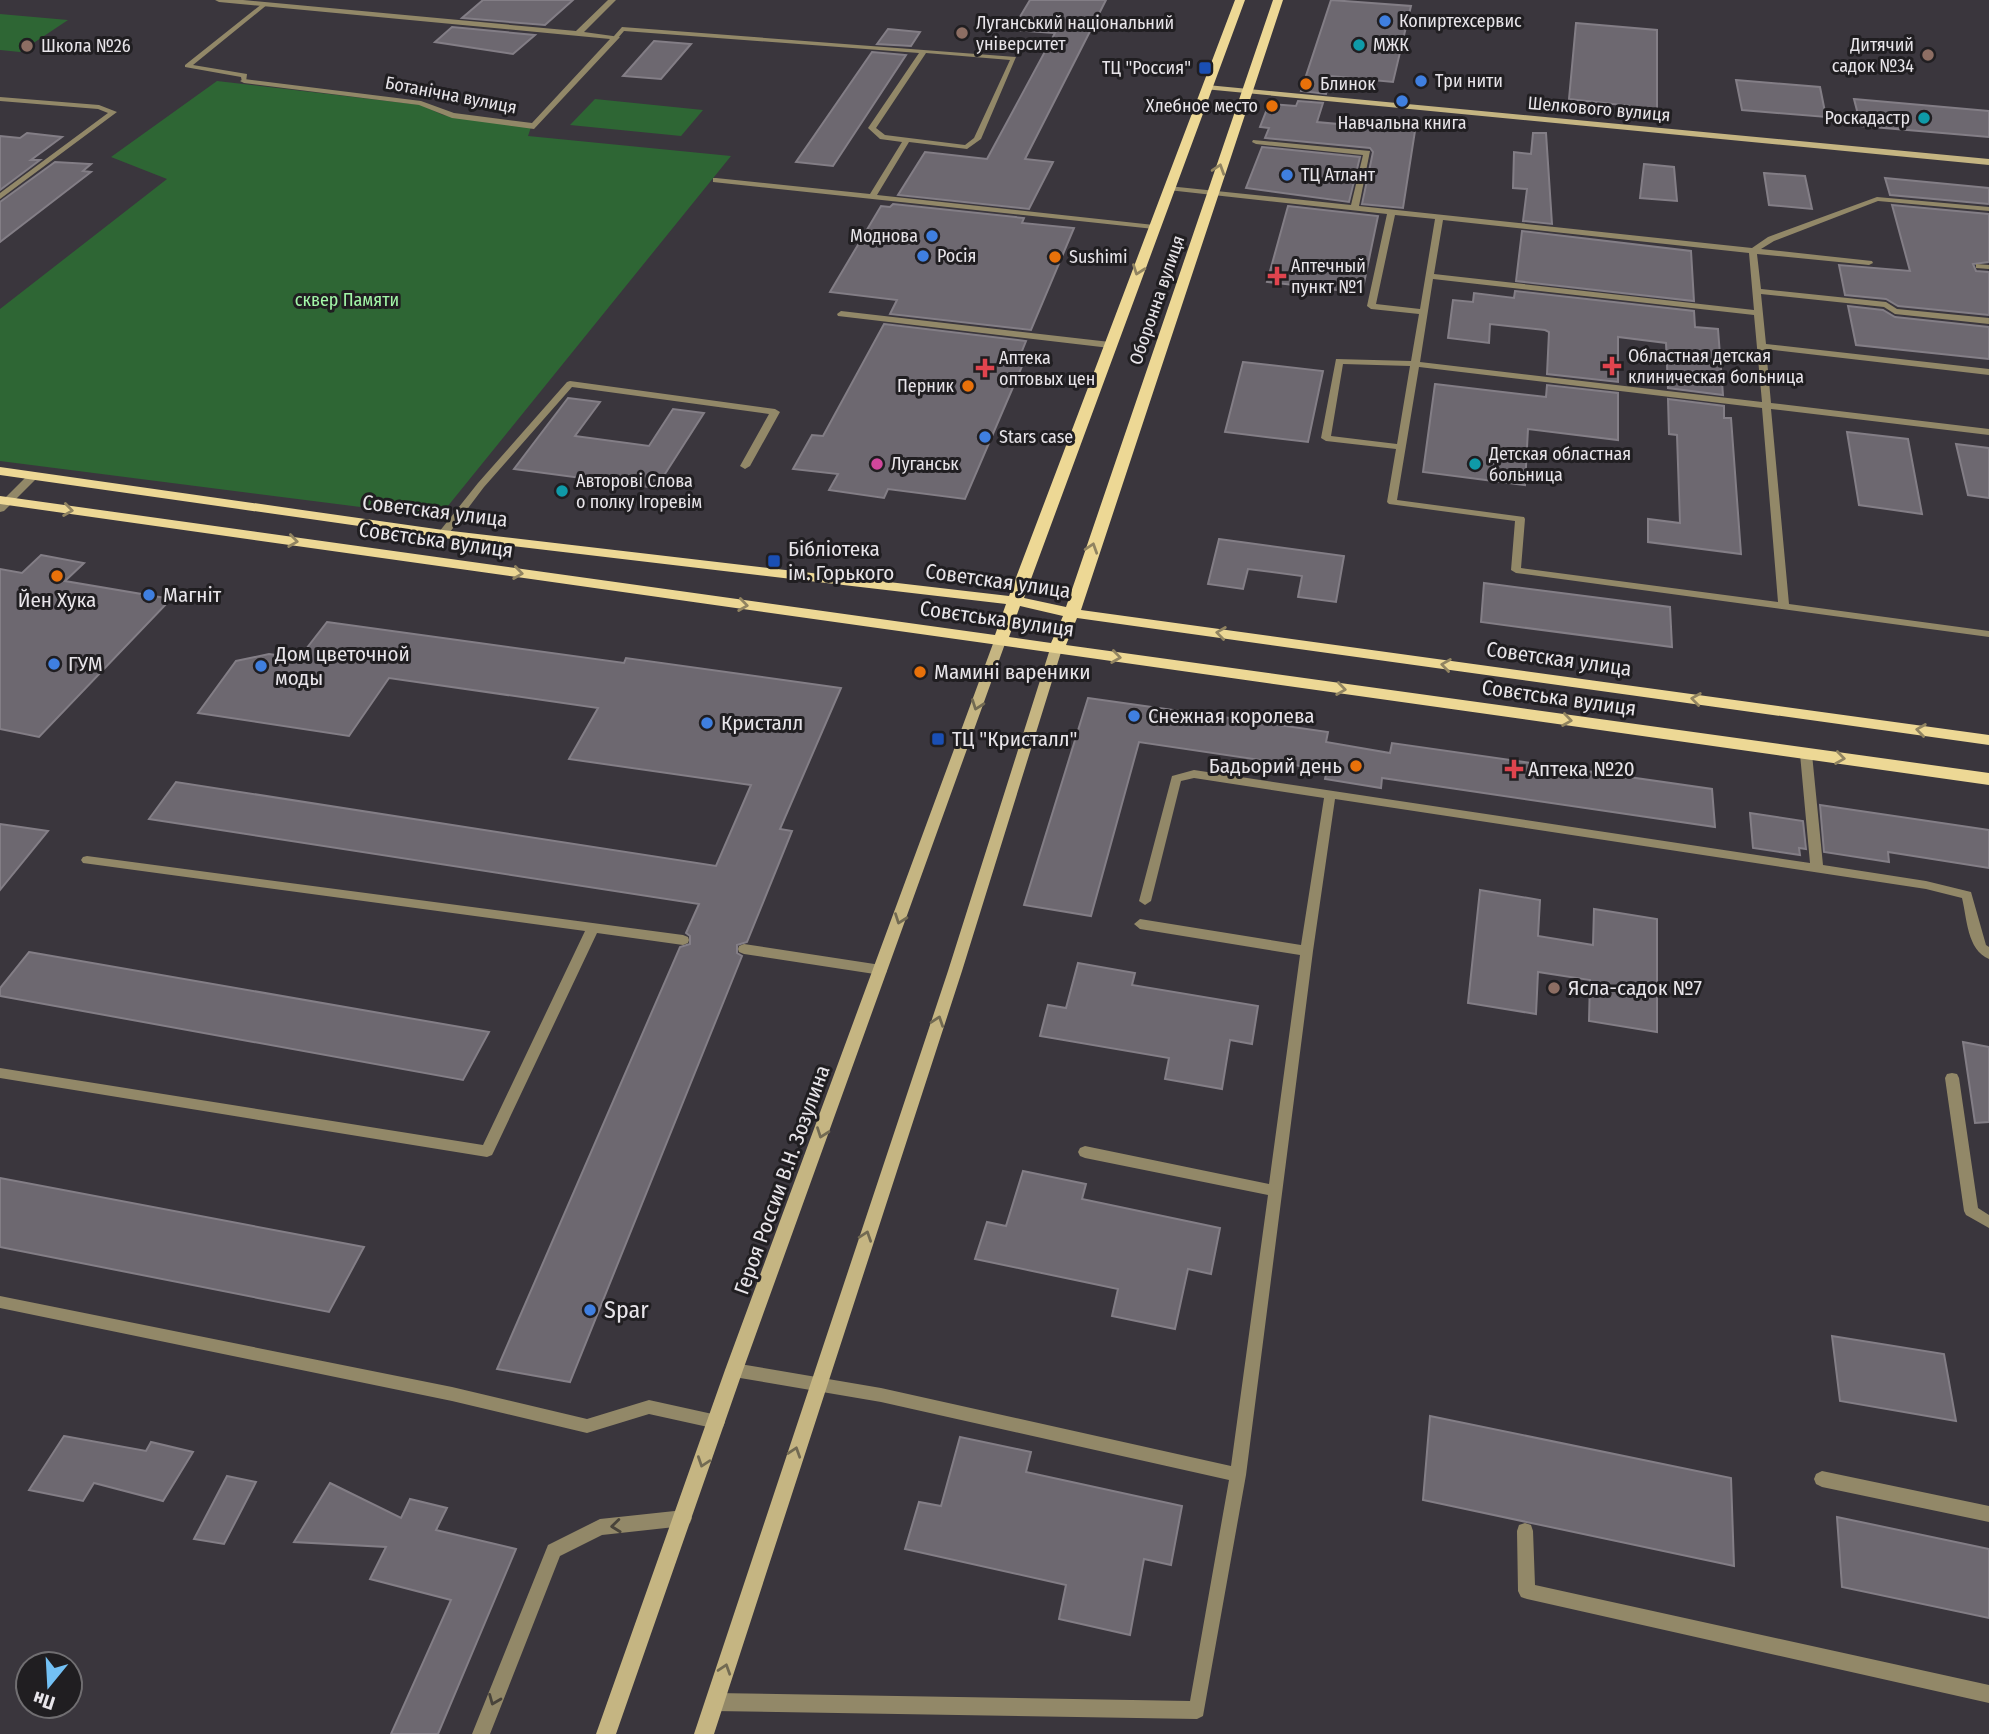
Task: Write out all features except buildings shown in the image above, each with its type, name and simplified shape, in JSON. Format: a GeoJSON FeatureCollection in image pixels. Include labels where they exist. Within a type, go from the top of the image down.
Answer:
{"type":"FeatureCollection","features":[{"type":"Feature","properties":{"kind":"main road","name":"Оборонна вулиця"},"geometry":{"type":"LineString","coordinates":[[1000,641],[1240,0]]}},
{"type":"Feature","properties":{"kind":"main road","name":"Оборонна вулиця"},"geometry":{"type":"LineString","coordinates":[[1056,649],[1072,613],[1245,91],[1278,0]]}},
{"type":"Feature","properties":{"kind":"main road","name":"Шелкового вулиця"},"geometry":{"type":"LineString","coordinates":[[1207,87],[1989,162]]}},
{"type":"Feature","properties":{"kind":"main road","name":"Советская улица"},"geometry":{"type":"LineString","coordinates":[[0,471],[443,534],[1016,601],[1072,613],[1989,740]]}},
{"type":"Feature","properties":{"kind":"main road","name":"Совєтська вулиця"},"geometry":{"type":"LineString","coordinates":[[3,503],[1989,779]]}},
{"type":"Feature","properties":{"kind":"main road","name":"Героя России В.Н. Зозулина"},"geometry":{"type":"LineString","coordinates":[[606,1734],[734,1370],[1000,641]]}},
{"type":"Feature","properties":{"kind":"main road"},"geometry":{"type":"LineString","coordinates":[[704,1734],[955,971],[1056,649]]}},
{"type":"Feature","properties":{"kind":"street"},"geometry":{"type":"LineString","coordinates":[[220,0],[616,37]]}},
{"type":"Feature","properties":{"kind":"street"},"geometry":{"type":"LineString","coordinates":[[577,34],[612,0]]}},
{"type":"Feature","properties":{"kind":"street","name":"Ботанічна вулиця"},"geometry":{"type":"LineString","coordinates":[[244,81],[421,103],[452,115],[534,126],[616,37]]}},
{"type":"Feature","properties":{"kind":"street"},"geometry":{"type":"LineString","coordinates":[[3,503],[33,475]]}},
{"type":"Feature","properties":{"kind":"lane"},"geometry":{"type":"LineString","coordinates":[[244,81],[245,75],[187,66],[265,4]]}},
{"type":"Feature","properties":{"kind":"lane"},"geometry":{"type":"LineString","coordinates":[[616,37],[622,29],[924,51],[1014,58],[977,139],[967,147],[883,137],[872,128],[924,51]]}},
{"type":"Feature","properties":{"kind":"lane"},"geometry":{"type":"LineString","coordinates":[[0,99],[99,107],[113,112],[0,197]]}},
{"type":"Feature","properties":{"kind":"lane"},"geometry":{"type":"LineString","coordinates":[[872,197],[907,140]]}},
{"type":"Feature","properties":{"kind":"lane"},"geometry":{"type":"LineString","coordinates":[[1256,142],[1367,153],[1354,209]]}},
{"type":"Feature","properties":{"kind":"lane"},"geometry":{"type":"LineString","coordinates":[[716,180],[1154,227]]}},
{"type":"Feature","properties":{"kind":"lane"},"geometry":{"type":"LineString","coordinates":[[1168,188],[1869,263]]}},
{"type":"Feature","properties":{"kind":"lane"},"geometry":{"type":"LineString","coordinates":[[1753,251],[1770,239],[1877,199],[1989,209]]}},
{"type":"Feature","properties":{"kind":"lane"},"geometry":{"type":"LineString","coordinates":[[1391,212],[1371,306],[1424,312]]}},
{"type":"Feature","properties":{"kind":"lane"},"geometry":{"type":"LineString","coordinates":[[1439,218],[1392,502],[1520,519],[1516,570],[1989,634]]}},
{"type":"Feature","properties":{"kind":"lane"},"geometry":{"type":"LineString","coordinates":[[1753,251],[1784,606]]}},
{"type":"Feature","properties":{"kind":"lane"},"geometry":{"type":"LineString","coordinates":[[1430,276],[1758,313]]}},
{"type":"Feature","properties":{"kind":"lane"},"geometry":{"type":"LineString","coordinates":[[1756,291],[1886,305],[1895,311],[1989,321]]}},
{"type":"Feature","properties":{"kind":"lane"},"geometry":{"type":"LineString","coordinates":[[841,314],[1110,345]]}},
{"type":"Feature","properties":{"kind":"lane"},"geometry":{"type":"LineString","coordinates":[[1761,346],[1989,372]]}},
{"type":"Feature","properties":{"kind":"lane"},"geometry":{"type":"LineString","coordinates":[[1401,447],[1326,438],[1339,361],[1415,364],[1989,432]]}},
{"type":"Feature","properties":{"kind":"lane"},"geometry":{"type":"LineString","coordinates":[[443,534],[481,485],[570,384],[775,412],[745,466]]}},
{"type":"Feature","properties":{"kind":"lane"},"geometry":{"type":"LineString","coordinates":[[1806,754],[1817,868]]}},
{"type":"Feature","properties":{"kind":"lane"},"geometry":{"type":"LineString","coordinates":[[1145,901],[1176,779],[1194,774],[1817,868],[1967,895],[1980,947],[1989,954]]}},
{"type":"Feature","properties":{"kind":"lane"},"geometry":{"type":"LineString","coordinates":[[714,1702],[1197,1710],[1238,1475],[1330,794]]}},
{"type":"Feature","properties":{"kind":"lane"},"geometry":{"type":"LineString","coordinates":[[87,860],[683,940]]}},
{"type":"Feature","properties":{"kind":"lane"},"geometry":{"type":"LineString","coordinates":[[1140,924],[1307,951]]}},
{"type":"Feature","properties":{"kind":"lane"},"geometry":{"type":"LineString","coordinates":[[0,1073],[487,1151],[593,928]]}},
{"type":"Feature","properties":{"kind":"lane"},"geometry":{"type":"LineString","coordinates":[[744,949],[881,971]]}},
{"type":"Feature","properties":{"kind":"lane"},"geometry":{"type":"LineString","coordinates":[[1952,1077],[1971,1211],[1989,1222]]}},
{"type":"Feature","properties":{"kind":"lane"},"geometry":{"type":"LineString","coordinates":[[1085,1152],[1275,1191]]}},
{"type":"Feature","properties":{"kind":"lane"},"geometry":{"type":"LineString","coordinates":[[0,1302],[452,1394],[587,1426],[649,1408],[717,1422]]}},
{"type":"Feature","properties":{"kind":"lane"},"geometry":{"type":"LineString","coordinates":[[734,1370],[817,1384],[1238,1475]]}},
{"type":"Feature","properties":{"kind":"lane"},"geometry":{"type":"LineString","coordinates":[[1822,1479],[1989,1514]]}},
{"type":"Feature","properties":{"kind":"lane"},"geometry":{"type":"LineString","coordinates":[[481,1734],[554,1551],[600,1527],[684,1518]]}},
{"type":"Feature","properties":{"kind":"lane"},"geometry":{"type":"LineString","coordinates":[[1525,1531],[1527,1591],[1989,1694]]}},
{"type":"Feature","properties":{"kind":"green space"},"geometry":{"type":"Polygon","coordinates":[[[0,14],[68,20],[20,52],[0,50],[0,14]]]}},
{"type":"Feature","properties":{"kind":"green space","name":"сквер Памяти"},"geometry":{"type":"Polygon","coordinates":[[[217,81],[421,105],[443,115],[531,127],[528,136],[731,156],[439,517],[0,461],[0,309],[167,179],[111,157],[217,81]]]}},
{"type":"Feature","properties":{"kind":"green space"},"geometry":{"type":"Polygon","coordinates":[[[595,99],[703,110],[681,136],[570,125],[595,99]]]}},
{"type":"Feature","properties":{"kind":"place","name":"Копиртехсервис"},"geometry":{"type":"Point","coordinates":[1385,21]}},
{"type":"Feature","properties":{"kind":"place","name":"Луганський національний університет"},"geometry":{"type":"Point","coordinates":[962,33]}},
{"type":"Feature","properties":{"kind":"place","name":"МЖК"},"geometry":{"type":"Point","coordinates":[1359,45]}},
{"type":"Feature","properties":{"kind":"place","name":"Школа №26"},"geometry":{"type":"Point","coordinates":[27,46]}},
{"type":"Feature","properties":{"kind":"place","name":"Дитячий садок №34"},"geometry":{"type":"Point","coordinates":[1928,55]}},
{"type":"Feature","properties":{"kind":"place","name":"ТЦ \"Россия\""},"geometry":{"type":"Point","coordinates":[1205,68]}},
{"type":"Feature","properties":{"kind":"place","name":"Три нити"},"geometry":{"type":"Point","coordinates":[1421,81]}},
{"type":"Feature","properties":{"kind":"place","name":"Блинок"},"geometry":{"type":"Point","coordinates":[1306,84]}},
{"type":"Feature","properties":{"kind":"place","name":"Навчальна книга"},"geometry":{"type":"Point","coordinates":[1402,101]}},
{"type":"Feature","properties":{"kind":"place","name":"Хлебное место"},"geometry":{"type":"Point","coordinates":[1272,106]}},
{"type":"Feature","properties":{"kind":"place","name":"Роскадастр"},"geometry":{"type":"Point","coordinates":[1924,118]}},
{"type":"Feature","properties":{"kind":"place","name":"ТЦ Атлант"},"geometry":{"type":"Point","coordinates":[1287,175]}},
{"type":"Feature","properties":{"kind":"place","name":"Моднова"},"geometry":{"type":"Point","coordinates":[932,236]}},
{"type":"Feature","properties":{"kind":"place","name":"Росія"},"geometry":{"type":"Point","coordinates":[923,256]}},
{"type":"Feature","properties":{"kind":"place","name":"Sushimi"},"geometry":{"type":"Point","coordinates":[1055,257]}},
{"type":"Feature","properties":{"kind":"place","name":"Аптечный пункт №1"},"geometry":{"type":"Point","coordinates":[1277,276]}},
{"type":"Feature","properties":{"kind":"place","name":"Областная детская клиническая больница"},"geometry":{"type":"Point","coordinates":[1612,366]}},
{"type":"Feature","properties":{"kind":"place","name":"Аптека оптовых цен"},"geometry":{"type":"Point","coordinates":[985,368]}},
{"type":"Feature","properties":{"kind":"place","name":"Перник"},"geometry":{"type":"Point","coordinates":[968,386]}},
{"type":"Feature","properties":{"kind":"place","name":"Stars case"},"geometry":{"type":"Point","coordinates":[985,437]}},
{"type":"Feature","properties":{"kind":"place","name":"Луганськ"},"geometry":{"type":"Point","coordinates":[877,464]}},
{"type":"Feature","properties":{"kind":"place","name":"Детская областная больница"},"geometry":{"type":"Point","coordinates":[1475,464]}},
{"type":"Feature","properties":{"kind":"place","name":"Авторові Слова о полку Ігоревім"},"geometry":{"type":"Point","coordinates":[562,491]}},
{"type":"Feature","properties":{"kind":"place","name":"Бібліотека ім. Горького"},"geometry":{"type":"Point","coordinates":[774,561]}},
{"type":"Feature","properties":{"kind":"place","name":"Йен Хука"},"geometry":{"type":"Point","coordinates":[57,576]}},
{"type":"Feature","properties":{"kind":"place","name":"Магніт"},"geometry":{"type":"Point","coordinates":[149,595]}},
{"type":"Feature","properties":{"kind":"place","name":"ГУМ"},"geometry":{"type":"Point","coordinates":[54,664]}},
{"type":"Feature","properties":{"kind":"place","name":"Дом цветочной моды"},"geometry":{"type":"Point","coordinates":[261,666]}},
{"type":"Feature","properties":{"kind":"place","name":"Мамині вареники"},"geometry":{"type":"Point","coordinates":[920,672]}},
{"type":"Feature","properties":{"kind":"place","name":"Снежная королева"},"geometry":{"type":"Point","coordinates":[1134,716]}},
{"type":"Feature","properties":{"kind":"place","name":"Кристалл"},"geometry":{"type":"Point","coordinates":[707,723]}},
{"type":"Feature","properties":{"kind":"place","name":"ТЦ \"Кристалл\""},"geometry":{"type":"Point","coordinates":[938,739]}},
{"type":"Feature","properties":{"kind":"place","name":"Бадьорий день"},"geometry":{"type":"Point","coordinates":[1356,766]}},
{"type":"Feature","properties":{"kind":"place","name":"Аптека №20"},"geometry":{"type":"Point","coordinates":[1514,769]}},
{"type":"Feature","properties":{"kind":"place","name":"Ясла-садок №7"},"geometry":{"type":"Point","coordinates":[1554,988]}},
{"type":"Feature","properties":{"kind":"place","name":"Spar"},"geometry":{"type":"Point","coordinates":[590,1310]}}]}
